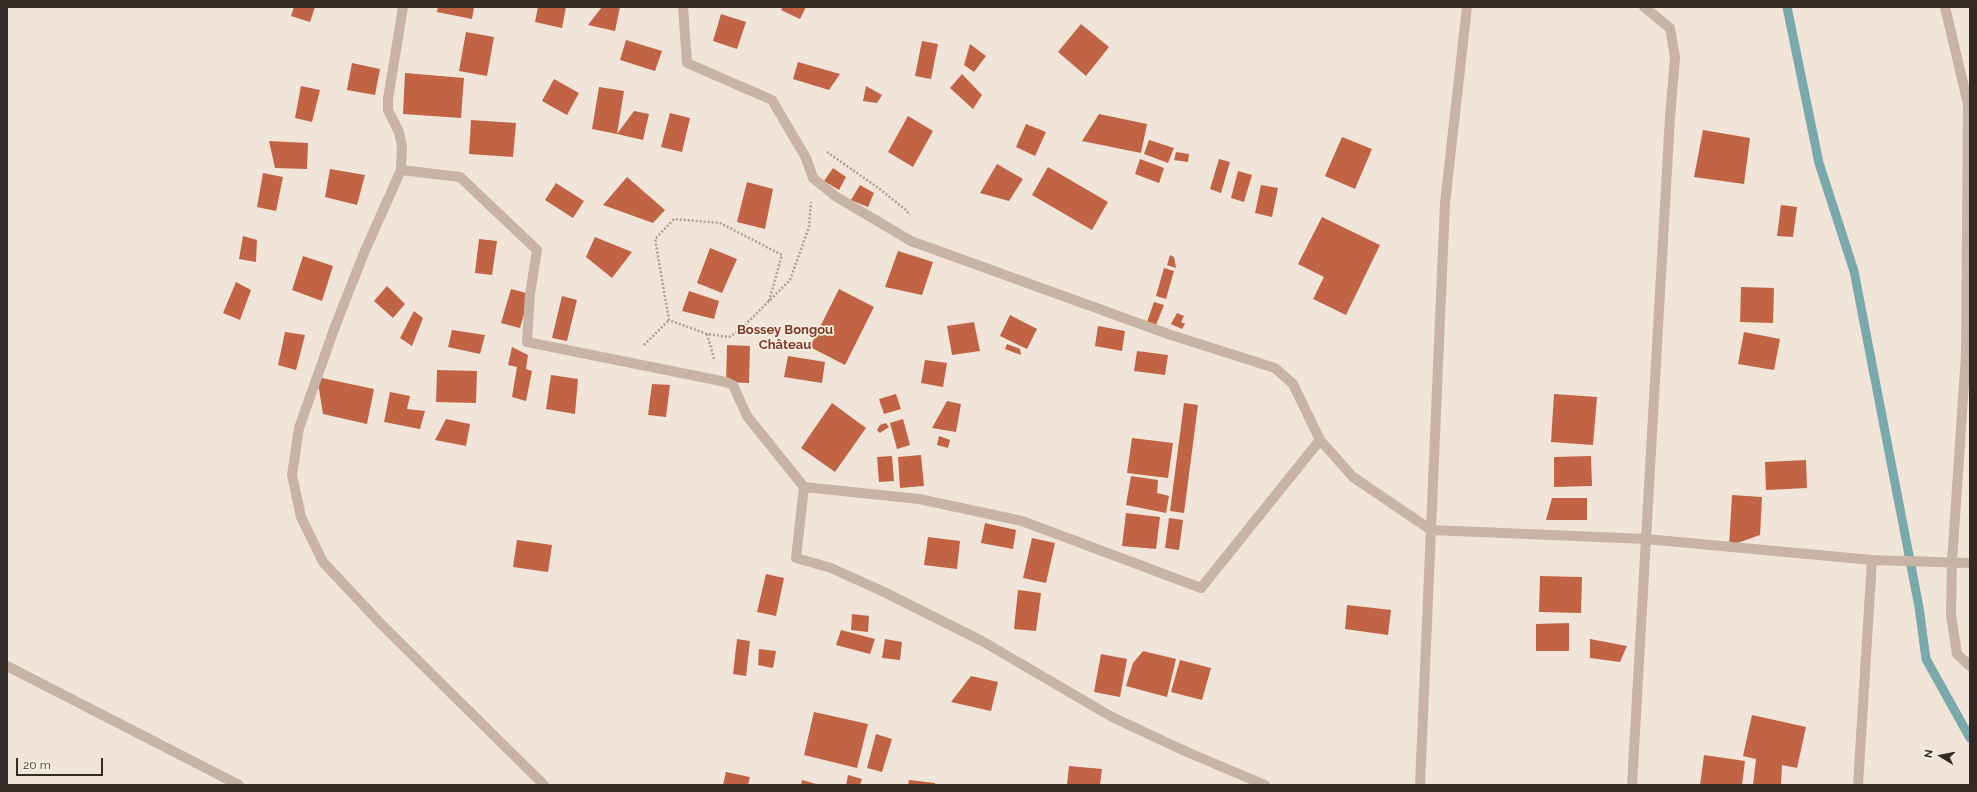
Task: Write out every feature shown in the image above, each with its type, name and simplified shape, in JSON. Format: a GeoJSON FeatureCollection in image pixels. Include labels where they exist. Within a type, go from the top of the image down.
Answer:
{"type":"FeatureCollection","features":[{"type":"Feature","properties":{"kind":"street"},"geometry":{"type":"LineString","coordinates":[[403,7],[388,104],[388,110],[400,132],[402,146],[401,170],[364,253],[336,324],[299,428],[292,475],[301,518],[323,562],[381,624],[544,785]]}},
{"type":"Feature","properties":{"kind":"street"},"geometry":{"type":"LineString","coordinates":[[683,7],[687,63],[772,100],[806,158],[813,178],[835,196],[911,241],[1171,335],[1275,368],[1293,384],[1320,440],[1353,477],[1431,530],[1646,539],[1872,560],[1970,563]]}},
{"type":"Feature","properties":{"kind":"street"},"geometry":{"type":"LineString","coordinates":[[1420,785],[1445,203],[1467,7]]}},
{"type":"Feature","properties":{"kind":"street"},"geometry":{"type":"LineString","coordinates":[[1632,785],[1670,117],[1675,57],[1670,28],[1644,7]]}},
{"type":"Feature","properties":{"kind":"street"},"geometry":{"type":"LineString","coordinates":[[1945,7],[1969,104],[1968,354],[1952,562],[1950,615],[1957,654],[1970,666]]}},
{"type":"Feature","properties":{"kind":"street"},"geometry":{"type":"LineString","coordinates":[[401,170],[460,177],[537,250],[530,294],[527,342],[721,381],[733,385],[747,416],[804,487],[796,558],[831,568],[884,592],[982,641],[1112,717],[1187,752],[1265,785]]}},
{"type":"Feature","properties":{"kind":"street"},"geometry":{"type":"LineString","coordinates":[[804,487],[919,499],[1022,521],[1201,588],[1320,440]]}},
{"type":"Feature","properties":{"kind":"street"},"geometry":{"type":"LineString","coordinates":[[1858,785],[1872,560]]}},
{"type":"Feature","properties":{"kind":"street"},"geometry":{"type":"LineString","coordinates":[[7,666],[239,785]]}},
{"type":"Feature","properties":{"kind":"path"},"geometry":{"type":"LineString","coordinates":[[825,151],[877,187],[906,210],[914,222]]}},
{"type":"Feature","properties":{"kind":"path"},"geometry":{"type":"LineString","coordinates":[[669,320],[707,334],[729,337],[769,301],[790,280],[795,267],[809,227],[813,178]]}},
{"type":"Feature","properties":{"kind":"path"},"geometry":{"type":"LineString","coordinates":[[669,320],[655,239],[674,219],[720,223],[782,255],[769,301]]}},
{"type":"Feature","properties":{"kind":"path"},"geometry":{"type":"LineString","coordinates":[[626,362],[669,320]]}},
{"type":"Feature","properties":{"kind":"path"},"geometry":{"type":"LineString","coordinates":[[707,334],[721,381]]}},
{"type":"Feature","properties":{"kind":"building"},"geometry":{"type":"Polygon","coordinates":[[[294,7],[315,7],[310,22],[291,16],[294,7]]]}},
{"type":"Feature","properties":{"kind":"building"},"geometry":{"type":"Polygon","coordinates":[[[438,7],[474,7],[472,19],[437,12],[438,7]]]}},
{"type":"Feature","properties":{"kind":"building"},"geometry":{"type":"Polygon","coordinates":[[[538,7],[566,7],[562,28],[535,22],[538,7]]]}},
{"type":"Feature","properties":{"kind":"building"},"geometry":{"type":"Polygon","coordinates":[[[602,7],[620,7],[615,31],[588,25],[602,7]]]}},
{"type":"Feature","properties":{"kind":"building"},"geometry":{"type":"Polygon","coordinates":[[[783,7],[806,7],[800,19],[781,10],[783,7]]]}},
{"type":"Feature","properties":{"kind":"building"},"geometry":{"type":"Polygon","coordinates":[[[721,14],[746,22],[737,49],[713,41],[721,14]]]}},
{"type":"Feature","properties":{"kind":"building"},"geometry":{"type":"Polygon","coordinates":[[[1081,24],[1109,47],[1086,76],[1058,52],[1081,24]]]}},
{"type":"Feature","properties":{"kind":"building"},"geometry":{"type":"Polygon","coordinates":[[[466,32],[494,37],[487,76],[459,71],[466,32]]]}},
{"type":"Feature","properties":{"kind":"building"},"geometry":{"type":"Polygon","coordinates":[[[626,40],[662,51],[655,71],[620,60],[626,40]]]}},
{"type":"Feature","properties":{"kind":"building"},"geometry":{"type":"Polygon","coordinates":[[[922,41],[938,44],[931,79],[915,76],[922,41]]]}},
{"type":"Feature","properties":{"kind":"building"},"geometry":{"type":"Polygon","coordinates":[[[970,44],[986,56],[974,72],[964,65],[970,44]]]}},
{"type":"Feature","properties":{"kind":"building"},"geometry":{"type":"Polygon","coordinates":[[[798,62],[840,74],[829,90],[793,79],[798,62]]]}},
{"type":"Feature","properties":{"kind":"building"},"geometry":{"type":"Polygon","coordinates":[[[352,63],[380,69],[375,95],[347,90],[352,63]]]}},
{"type":"Feature","properties":{"kind":"building"},"geometry":{"type":"Polygon","coordinates":[[[405,73],[464,78],[461,118],[403,114],[405,73]]]}},
{"type":"Feature","properties":{"kind":"building"},"geometry":{"type":"Polygon","coordinates":[[[962,74],[982,95],[973,109],[950,88],[962,74]]]}},
{"type":"Feature","properties":{"kind":"building"},"geometry":{"type":"Polygon","coordinates":[[[554,79],[579,93],[567,115],[542,101],[554,79]]]}},
{"type":"Feature","properties":{"kind":"building"},"geometry":{"type":"Polygon","coordinates":[[[301,86],[320,90],[312,122],[295,118],[301,86]]]}},
{"type":"Feature","properties":{"kind":"building"},"geometry":{"type":"Polygon","coordinates":[[[866,86],[882,95],[877,103],[863,101],[866,86]]]}},
{"type":"Feature","properties":{"kind":"building"},"geometry":{"type":"Polygon","coordinates":[[[599,87],[624,91],[617,134],[592,129],[599,87]]]}},
{"type":"Feature","properties":{"kind":"building"},"geometry":{"type":"Polygon","coordinates":[[[634,111],[649,114],[643,140],[617,134],[634,111]]]}},
{"type":"Feature","properties":{"kind":"building"},"geometry":{"type":"Polygon","coordinates":[[[670,113],[690,118],[682,152],[661,147],[670,113]]]}},
{"type":"Feature","properties":{"kind":"building"},"geometry":{"type":"Polygon","coordinates":[[[1099,114],[1147,124],[1141,153],[1082,141],[1099,114]]]}},
{"type":"Feature","properties":{"kind":"building"},"geometry":{"type":"Polygon","coordinates":[[[908,116],[933,131],[913,167],[888,152],[908,116]]]}},
{"type":"Feature","properties":{"kind":"building"},"geometry":{"type":"Polygon","coordinates":[[[471,120],[516,123],[513,157],[469,154],[471,120]]]}},
{"type":"Feature","properties":{"kind":"building"},"geometry":{"type":"Polygon","coordinates":[[[1026,124],[1046,132],[1035,156],[1016,147],[1026,124]]]}},
{"type":"Feature","properties":{"kind":"building"},"geometry":{"type":"Polygon","coordinates":[[[1703,130],[1750,138],[1744,184],[1694,177],[1703,130]]]}},
{"type":"Feature","properties":{"kind":"building"},"geometry":{"type":"Polygon","coordinates":[[[1342,137],[1372,149],[1355,189],[1325,176],[1342,137]]]}},
{"type":"Feature","properties":{"kind":"building"},"geometry":{"type":"Polygon","coordinates":[[[1149,140],[1174,148],[1168,163],[1144,154],[1149,140]]]}},
{"type":"Feature","properties":{"kind":"building"},"geometry":{"type":"Polygon","coordinates":[[[269,141],[308,143],[307,169],[275,168],[269,141]]]}},
{"type":"Feature","properties":{"kind":"building"},"geometry":{"type":"Polygon","coordinates":[[[1176,152],[1189,154],[1188,162],[1174,160],[1176,152]]]}},
{"type":"Feature","properties":{"kind":"building"},"geometry":{"type":"Polygon","coordinates":[[[1140,159],[1164,168],[1159,183],[1135,174],[1140,159]]]}},
{"type":"Feature","properties":{"kind":"building"},"geometry":{"type":"Polygon","coordinates":[[[1219,159],[1230,162],[1221,193],[1210,189],[1219,159]]]}},
{"type":"Feature","properties":{"kind":"building"},"geometry":{"type":"Polygon","coordinates":[[[997,164],[1023,179],[1009,201],[980,193],[997,164]]]}},
{"type":"Feature","properties":{"kind":"building"},"geometry":{"type":"Polygon","coordinates":[[[1048,167],[1108,202],[1092,230],[1032,195],[1048,167]]]}},
{"type":"Feature","properties":{"kind":"building"},"geometry":{"type":"Polygon","coordinates":[[[833,168],[846,177],[839,190],[824,181],[833,168]]]}},
{"type":"Feature","properties":{"kind":"building"},"geometry":{"type":"Polygon","coordinates":[[[330,169],[365,175],[357,205],[325,197],[330,169]]]}},
{"type":"Feature","properties":{"kind":"building"},"geometry":{"type":"Polygon","coordinates":[[[1238,171],[1252,175],[1244,202],[1231,198],[1238,171]]]}},
{"type":"Feature","properties":{"kind":"building"},"geometry":{"type":"Polygon","coordinates":[[[263,173],[283,177],[276,211],[257,207],[263,173]]]}},
{"type":"Feature","properties":{"kind":"building"},"geometry":{"type":"Polygon","coordinates":[[[627,177],[665,210],[653,223],[603,205],[627,177]]]}},
{"type":"Feature","properties":{"kind":"building"},"geometry":{"type":"Polygon","coordinates":[[[747,182],[773,189],[765,229],[737,222],[747,182]]]}},
{"type":"Feature","properties":{"kind":"building"},"geometry":{"type":"Polygon","coordinates":[[[556,183],[584,201],[573,218],[545,200],[556,183]]]}},
{"type":"Feature","properties":{"kind":"building"},"geometry":{"type":"Polygon","coordinates":[[[860,185],[874,193],[868,207],[851,200],[860,185]]]}},
{"type":"Feature","properties":{"kind":"building"},"geometry":{"type":"Polygon","coordinates":[[[1261,185],[1278,188],[1272,217],[1255,213],[1261,185]]]}},
{"type":"Feature","properties":{"kind":"building"},"geometry":{"type":"Polygon","coordinates":[[[1781,205],[1797,207],[1793,237],[1777,236],[1781,205]]]}},
{"type":"Feature","properties":{"kind":"building"},"geometry":{"type":"Polygon","coordinates":[[[1322,217],[1380,245],[1346,315],[1313,299],[1324,277],[1298,264],[1322,217]]]}},
{"type":"Feature","properties":{"kind":"building"},"geometry":{"type":"Polygon","coordinates":[[[243,236],[257,240],[256,262],[239,259],[243,236]]]}},
{"type":"Feature","properties":{"kind":"building"},"geometry":{"type":"Polygon","coordinates":[[[595,237],[632,252],[612,278],[586,257],[595,237]]]}},
{"type":"Feature","properties":{"kind":"building"},"geometry":{"type":"Polygon","coordinates":[[[479,239],[497,241],[492,275],[475,273],[479,239]]]}},
{"type":"Feature","properties":{"kind":"building"},"geometry":{"type":"Polygon","coordinates":[[[710,248],[737,259],[722,293],[697,283],[710,248]]]}},
{"type":"Feature","properties":{"kind":"building"},"geometry":{"type":"Polygon","coordinates":[[[898,251],[933,262],[922,295],[885,287],[898,251]]]}},
{"type":"Feature","properties":{"kind":"building"},"geometry":{"type":"Polygon","coordinates":[[[1170,255],[1174,257],[1176,268],[1167,265],[1170,255]]]}},
{"type":"Feature","properties":{"kind":"building"},"geometry":{"type":"Polygon","coordinates":[[[303,256],[333,266],[322,301],[292,290],[303,256]]]}},
{"type":"Feature","properties":{"kind":"building"},"geometry":{"type":"Polygon","coordinates":[[[1164,268],[1174,271],[1166,299],[1156,296],[1164,268]]]}},
{"type":"Feature","properties":{"kind":"building"},"geometry":{"type":"Polygon","coordinates":[[[236,282],[251,290],[240,320],[223,313],[236,282]]]}},
{"type":"Feature","properties":{"kind":"building"},"geometry":{"type":"Polygon","coordinates":[[[387,286],[405,304],[393,318],[374,301],[387,286]]]}},
{"type":"Feature","properties":{"kind":"building"},"geometry":{"type":"Polygon","coordinates":[[[1741,287],[1774,288],[1773,323],[1740,322],[1741,287]]]}},
{"type":"Feature","properties":{"kind":"building"},"geometry":{"type":"Polygon","coordinates":[[[511,289],[530,294],[520,328],[501,323],[511,289]]]}},
{"type":"Feature","properties":{"kind":"building"},"geometry":{"type":"Polygon","coordinates":[[[839,289],[874,307],[845,365],[810,347],[839,289]]]}},
{"type":"Feature","properties":{"kind":"building"},"geometry":{"type":"Polygon","coordinates":[[[689,291],[719,301],[714,319],[682,311],[689,291]]]}},
{"type":"Feature","properties":{"kind":"building"},"geometry":{"type":"Polygon","coordinates":[[[562,296],[577,300],[567,341],[552,338],[562,296]]]}},
{"type":"Feature","properties":{"kind":"building"},"geometry":{"type":"Polygon","coordinates":[[[1154,302],[1164,305],[1156,325],[1147,322],[1154,302]]]}},
{"type":"Feature","properties":{"kind":"building"},"geometry":{"type":"Polygon","coordinates":[[[414,311],[423,318],[412,346],[400,338],[414,311]]]}},
{"type":"Feature","properties":{"kind":"building"},"geometry":{"type":"Polygon","coordinates":[[[1177,313],[1184,316],[1181,322],[1185,324],[1182,329],[1171,324],[1177,313]]]}},
{"type":"Feature","properties":{"kind":"building"},"geometry":{"type":"Polygon","coordinates":[[[1010,315],[1037,329],[1027,349],[1000,336],[1010,315]]]}},
{"type":"Feature","properties":{"kind":"building"},"geometry":{"type":"Polygon","coordinates":[[[974,322],[980,351],[952,355],[947,326],[974,322]]]}},
{"type":"Feature","properties":{"kind":"building"},"geometry":{"type":"Polygon","coordinates":[[[1098,326],[1125,331],[1122,351],[1095,346],[1098,326]]]}},
{"type":"Feature","properties":{"kind":"building"},"geometry":{"type":"Polygon","coordinates":[[[452,330],[485,335],[480,354],[448,347],[452,330]]]}},
{"type":"Feature","properties":{"kind":"building"},"geometry":{"type":"Polygon","coordinates":[[[285,332],[305,335],[296,370],[278,365],[285,332]]]}},
{"type":"Feature","properties":{"kind":"building"},"geometry":{"type":"Polygon","coordinates":[[[1744,332],[1780,339],[1774,370],[1738,364],[1744,332]]]}},
{"type":"Feature","properties":{"kind":"building"},"geometry":{"type":"Polygon","coordinates":[[[1007,344],[1020,349],[1021,355],[1005,349],[1007,344]]]}},
{"type":"Feature","properties":{"kind":"building"},"geometry":{"type":"Polygon","coordinates":[[[727,345],[750,346],[749,383],[726,382],[727,345]]]}},
{"type":"Feature","properties":{"kind":"building"},"geometry":{"type":"Polygon","coordinates":[[[512,347],[528,355],[526,369],[532,371],[526,401],[512,397],[517,367],[508,365],[512,347]]]}},
{"type":"Feature","properties":{"kind":"building"},"geometry":{"type":"Polygon","coordinates":[[[1137,351],[1168,355],[1165,375],[1134,371],[1137,351]]]}},
{"type":"Feature","properties":{"kind":"building"},"geometry":{"type":"Polygon","coordinates":[[[788,356],[825,362],[822,383],[784,377],[788,356]]]}},
{"type":"Feature","properties":{"kind":"building"},"geometry":{"type":"Polygon","coordinates":[[[925,360],[947,363],[943,387],[921,383],[925,360]]]}},
{"type":"Feature","properties":{"kind":"building"},"geometry":{"type":"Polygon","coordinates":[[[437,370],[477,371],[476,403],[436,402],[437,370]]]}},
{"type":"Feature","properties":{"kind":"building"},"geometry":{"type":"Polygon","coordinates":[[[551,375],[578,379],[575,414],[546,409],[551,375]]]}},
{"type":"Feature","properties":{"kind":"building"},"geometry":{"type":"Polygon","coordinates":[[[317,377],[374,389],[367,424],[323,414],[317,377]]]}},
{"type":"Feature","properties":{"kind":"building"},"geometry":{"type":"Polygon","coordinates":[[[652,384],[670,385],[666,417],[648,415],[652,384]]]}},
{"type":"Feature","properties":{"kind":"building"},"geometry":{"type":"Polygon","coordinates":[[[390,392],[410,396],[407,409],[425,411],[420,429],[384,422],[390,392]]]}},
{"type":"Feature","properties":{"kind":"building"},"geometry":{"type":"Polygon","coordinates":[[[896,394],[901,409],[884,414],[879,399],[896,394]]]}},
{"type":"Feature","properties":{"kind":"building"},"geometry":{"type":"Polygon","coordinates":[[[1554,394],[1597,397],[1593,445],[1551,442],[1554,394]]]}},
{"type":"Feature","properties":{"kind":"building"},"geometry":{"type":"Polygon","coordinates":[[[947,401],[961,404],[956,432],[932,428],[947,401]]]}},
{"type":"Feature","properties":{"kind":"building"},"geometry":{"type":"Polygon","coordinates":[[[832,403],[866,428],[835,472],[801,448],[832,403]]]}},
{"type":"Feature","properties":{"kind":"building"},"geometry":{"type":"Polygon","coordinates":[[[1184,403],[1198,405],[1184,513],[1170,511],[1184,403]]]}},
{"type":"Feature","properties":{"kind":"building"},"geometry":{"type":"Polygon","coordinates":[[[446,419],[470,424],[466,446],[435,440],[446,419]]]}},
{"type":"Feature","properties":{"kind":"building"},"geometry":{"type":"Polygon","coordinates":[[[903,419],[910,445],[897,449],[890,423],[903,419]]]}},
{"type":"Feature","properties":{"kind":"building"},"geometry":{"type":"Polygon","coordinates":[[[886,423],[889,427],[880,433],[877,430],[880,425],[886,423]]]}},
{"type":"Feature","properties":{"kind":"building"},"geometry":{"type":"Polygon","coordinates":[[[939,436],[950,440],[948,448],[937,445],[939,436]]]}},
{"type":"Feature","properties":{"kind":"building"},"geometry":{"type":"Polygon","coordinates":[[[1132,438],[1173,443],[1168,478],[1127,473],[1132,438]]]}},
{"type":"Feature","properties":{"kind":"building"},"geometry":{"type":"Polygon","coordinates":[[[921,455],[924,486],[900,488],[898,457],[921,455]]]}},
{"type":"Feature","properties":{"kind":"building"},"geometry":{"type":"Polygon","coordinates":[[[892,456],[894,481],[879,482],[877,457],[892,456]]]}},
{"type":"Feature","properties":{"kind":"building"},"geometry":{"type":"Polygon","coordinates":[[[1591,456],[1592,486],[1554,487],[1554,457],[1591,456]]]}},
{"type":"Feature","properties":{"kind":"building"},"geometry":{"type":"Polygon","coordinates":[[[1806,460],[1807,488],[1766,490],[1765,462],[1806,460]]]}},
{"type":"Feature","properties":{"kind":"building"},"geometry":{"type":"Polygon","coordinates":[[[1131,476],[1158,480],[1157,493],[1169,496],[1166,513],[1126,505],[1131,476]]]}},
{"type":"Feature","properties":{"kind":"building"},"geometry":{"type":"Polygon","coordinates":[[[1732,495],[1762,497],[1760,535],[1729,546],[1732,495]]]}},
{"type":"Feature","properties":{"kind":"building"},"geometry":{"type":"Polygon","coordinates":[[[1552,498],[1587,498],[1587,520],[1546,520],[1552,498]]]}},
{"type":"Feature","properties":{"kind":"building"},"geometry":{"type":"Polygon","coordinates":[[[1126,513],[1160,517],[1156,549],[1122,546],[1126,513]]]}},
{"type":"Feature","properties":{"kind":"building"},"geometry":{"type":"Polygon","coordinates":[[[1169,518],[1183,520],[1179,550],[1165,548],[1169,518]]]}},
{"type":"Feature","properties":{"kind":"building"},"geometry":{"type":"Polygon","coordinates":[[[985,523],[1016,530],[1013,549],[981,543],[985,523]]]}},
{"type":"Feature","properties":{"kind":"building"},"geometry":{"type":"Polygon","coordinates":[[[928,537],[960,541],[957,569],[924,565],[928,537]]]}},
{"type":"Feature","properties":{"kind":"building"},"geometry":{"type":"Polygon","coordinates":[[[1032,538],[1055,543],[1046,583],[1023,578],[1032,538]]]}},
{"type":"Feature","properties":{"kind":"building"},"geometry":{"type":"Polygon","coordinates":[[[517,540],[552,545],[548,572],[513,567],[517,540]]]}},
{"type":"Feature","properties":{"kind":"building"},"geometry":{"type":"Polygon","coordinates":[[[766,574],[784,578],[776,616],[757,612],[766,574]]]}},
{"type":"Feature","properties":{"kind":"building"},"geometry":{"type":"Polygon","coordinates":[[[1540,576],[1582,577],[1581,613],[1539,612],[1540,576]]]}},
{"type":"Feature","properties":{"kind":"building"},"geometry":{"type":"Polygon","coordinates":[[[1018,590],[1041,593],[1036,631],[1014,629],[1018,590]]]}},
{"type":"Feature","properties":{"kind":"building"},"geometry":{"type":"Polygon","coordinates":[[[1347,605],[1391,610],[1388,635],[1345,629],[1347,605]]]}},
{"type":"Feature","properties":{"kind":"building"},"geometry":{"type":"Polygon","coordinates":[[[852,614],[869,616],[868,632],[851,630],[852,614]]]}},
{"type":"Feature","properties":{"kind":"building"},"geometry":{"type":"Polygon","coordinates":[[[1569,623],[1569,651],[1536,651],[1536,624],[1569,623]]]}},
{"type":"Feature","properties":{"kind":"building"},"geometry":{"type":"Polygon","coordinates":[[[841,630],[875,639],[870,654],[836,645],[841,630]]]}},
{"type":"Feature","properties":{"kind":"building"},"geometry":{"type":"Polygon","coordinates":[[[737,639],[750,641],[746,676],[733,674],[737,639]]]}},
{"type":"Feature","properties":{"kind":"building"},"geometry":{"type":"Polygon","coordinates":[[[885,639],[902,642],[900,660],[882,658],[885,639]]]}},
{"type":"Feature","properties":{"kind":"building"},"geometry":{"type":"Polygon","coordinates":[[[1590,639],[1627,646],[1620,662],[1590,658],[1590,639]]]}},
{"type":"Feature","properties":{"kind":"building"},"geometry":{"type":"Polygon","coordinates":[[[759,649],[776,651],[773,668],[758,665],[759,649]]]}},
{"type":"Feature","properties":{"kind":"building"},"geometry":{"type":"Polygon","coordinates":[[[1143,651],[1176,659],[1167,697],[1126,686],[1133,663],[1143,651]]]}},
{"type":"Feature","properties":{"kind":"building"},"geometry":{"type":"Polygon","coordinates":[[[1101,654],[1127,659],[1120,697],[1094,692],[1101,654]]]}},
{"type":"Feature","properties":{"kind":"building"},"geometry":{"type":"Polygon","coordinates":[[[1180,660],[1211,668],[1202,700],[1171,692],[1180,660]]]}},
{"type":"Feature","properties":{"kind":"building"},"geometry":{"type":"Polygon","coordinates":[[[971,676],[998,682],[991,711],[951,702],[971,676]]]}},
{"type":"Feature","properties":{"kind":"building"},"geometry":{"type":"Polygon","coordinates":[[[814,712],[868,724],[857,768],[804,755],[814,712]]]}},
{"type":"Feature","properties":{"kind":"building"},"geometry":{"type":"Polygon","coordinates":[[[1752,715],[1806,727],[1797,768],[1782,765],[1781,785],[1753,785],[1756,759],[1743,756],[1752,715]]]}},
{"type":"Feature","properties":{"kind":"building"},"geometry":{"type":"Polygon","coordinates":[[[876,734],[892,739],[882,772],[867,768],[876,734]]]}},
{"type":"Feature","properties":{"kind":"building"},"geometry":{"type":"Polygon","coordinates":[[[1704,755],[1745,761],[1742,785],[1700,785],[1704,755]]]}},
{"type":"Feature","properties":{"kind":"building"},"geometry":{"type":"Polygon","coordinates":[[[1069,766],[1102,769],[1100,785],[1067,785],[1069,766]]]}},
{"type":"Feature","properties":{"kind":"building"},"geometry":{"type":"Polygon","coordinates":[[[726,772],[750,777],[748,785],[723,785],[726,772]]]}},
{"type":"Feature","properties":{"kind":"building"},"geometry":{"type":"Polygon","coordinates":[[[848,775],[862,779],[860,785],[846,785],[848,775]]]}},
{"type":"Feature","properties":{"kind":"building"},"geometry":{"type":"Polygon","coordinates":[[[802,780],[820,785],[801,785],[802,780]]]}},
{"type":"Feature","properties":{"kind":"building"},"geometry":{"type":"Polygon","coordinates":[[[909,780],[935,783],[935,785],[908,785],[909,780]]]}},
{"type":"Feature","properties":{"kind":"waterway"},"geometry":{"type":"LineString","coordinates":[[1787,7],[1819,163],[1854,271],[1919,607],[1926,659],[1970,738]]}},
{"type":"Feature","properties":{"kind":"district","name":"Bossey Bongou Château"},"geometry":{"type":"Point","coordinates":[785,338]}}]}
